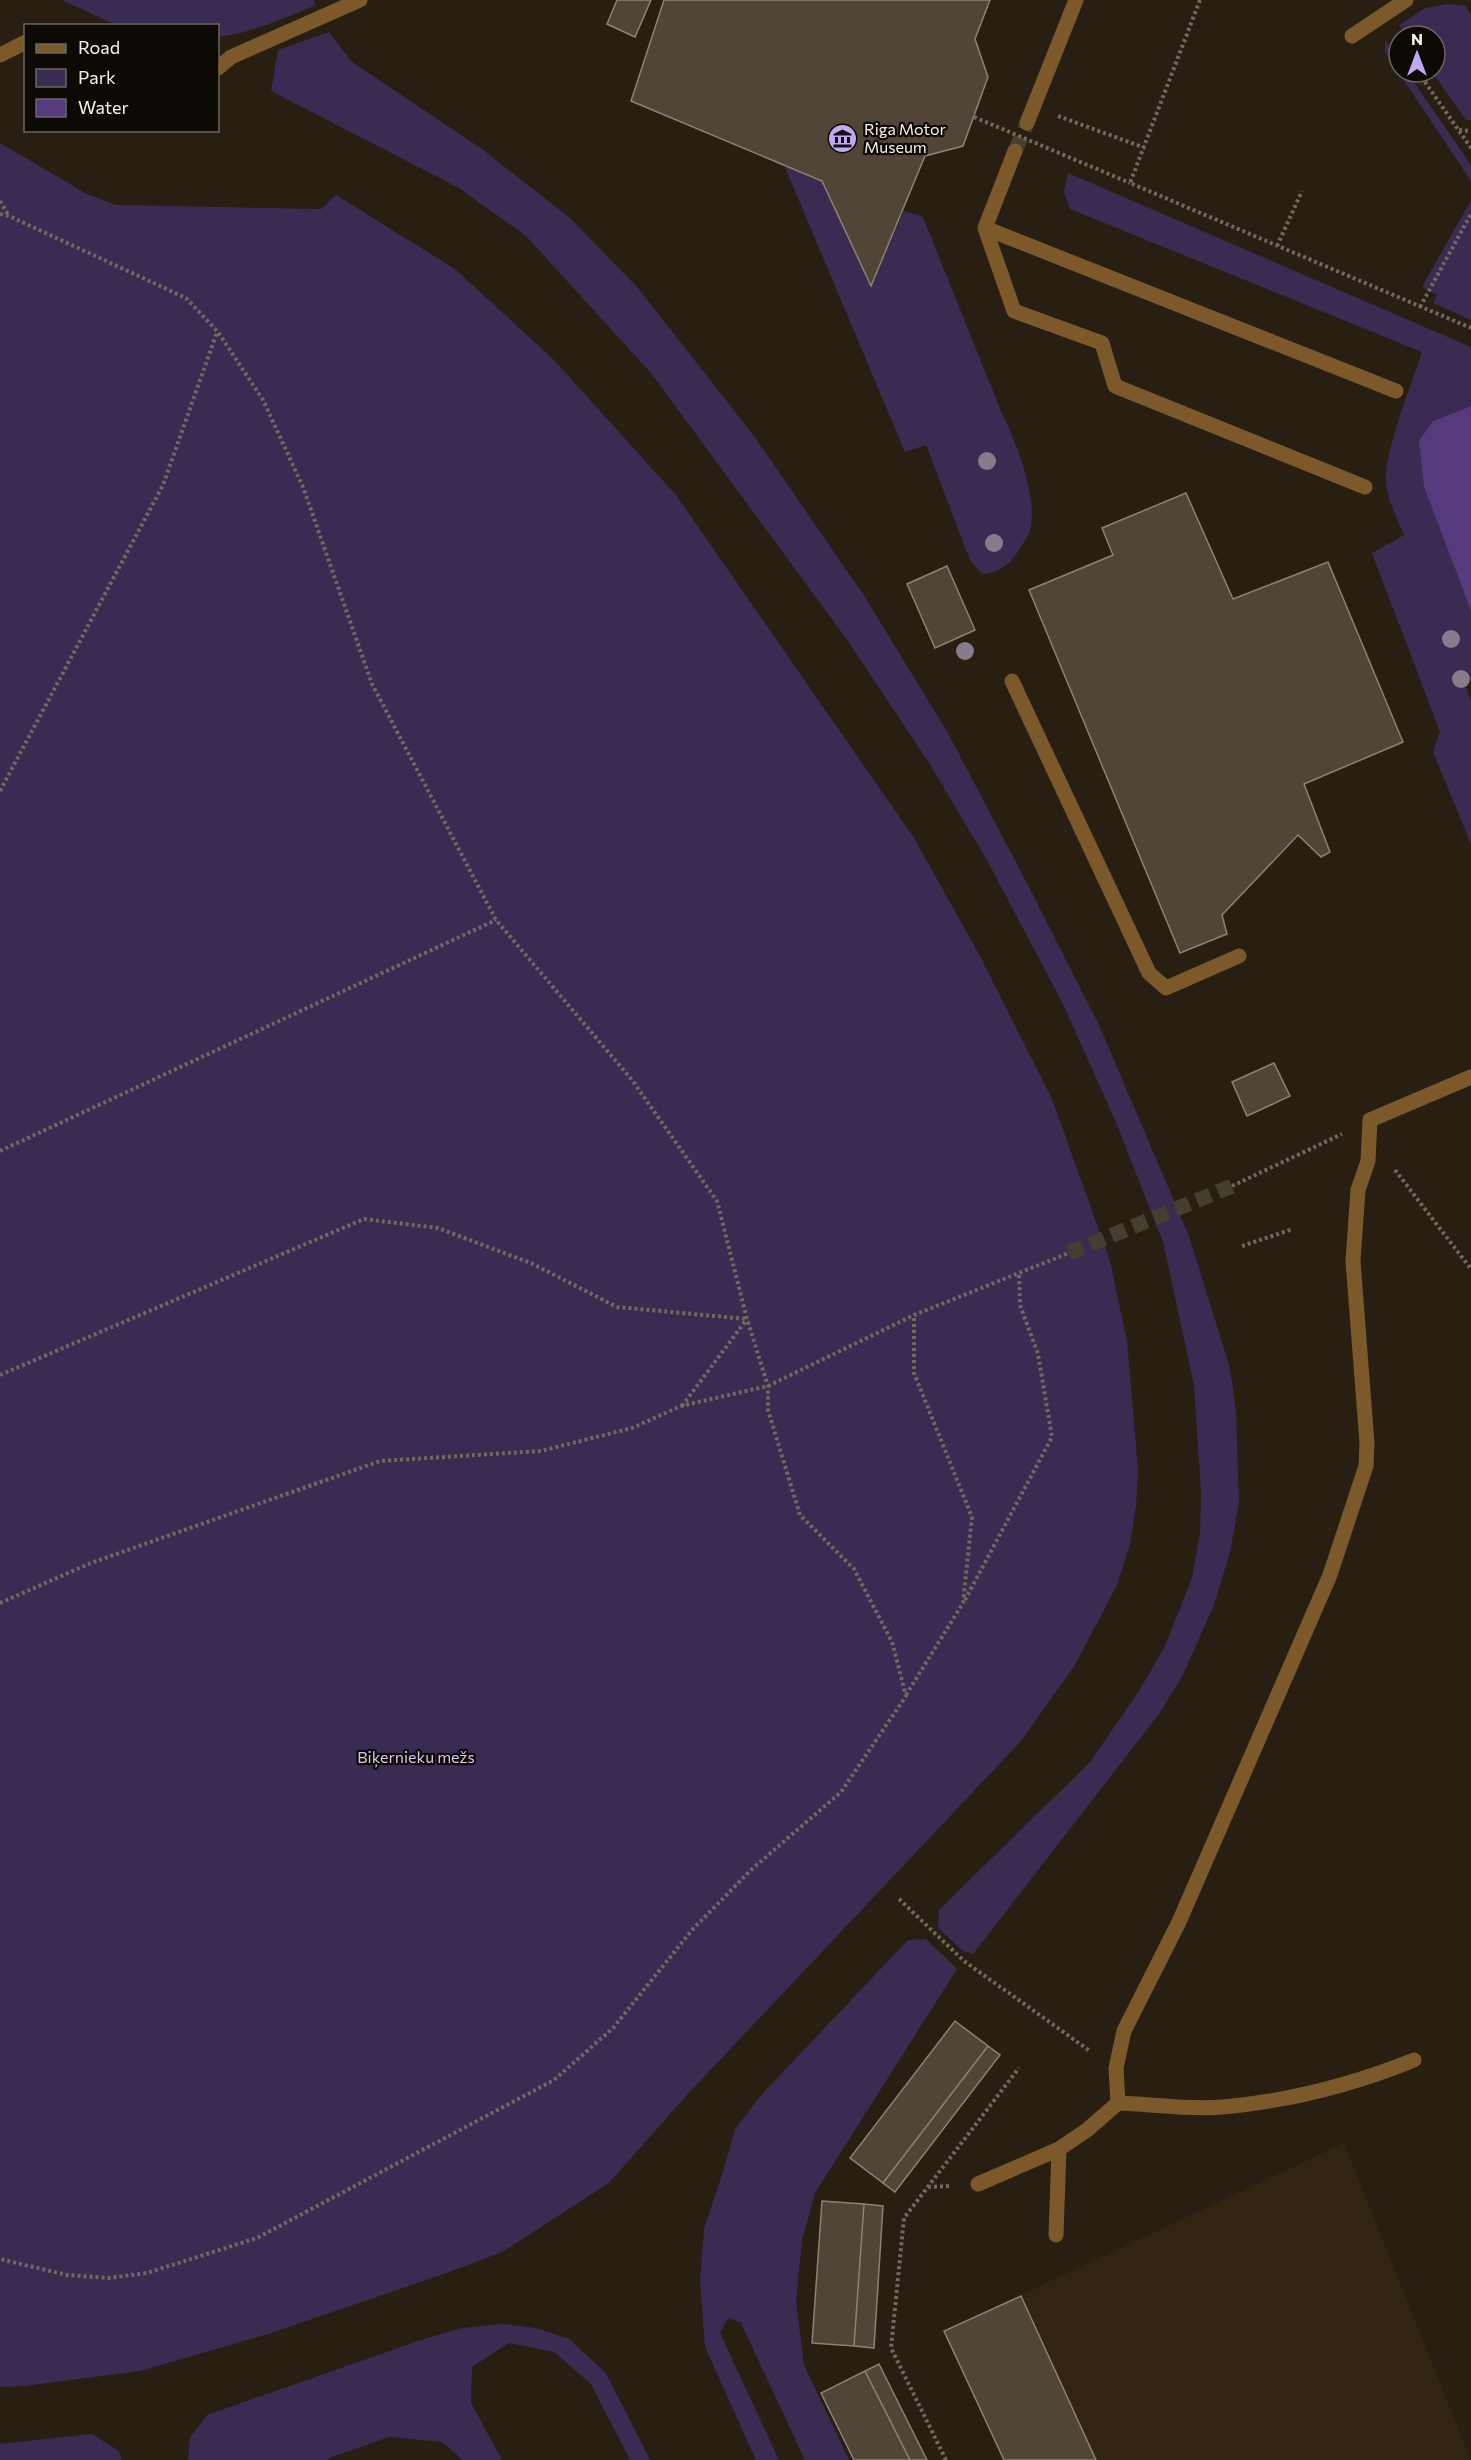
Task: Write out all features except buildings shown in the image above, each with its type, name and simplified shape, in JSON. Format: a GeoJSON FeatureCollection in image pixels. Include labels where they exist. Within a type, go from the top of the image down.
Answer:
{"type":"FeatureCollection","features":[{"type":"Feature","properties":{"kind":"lane"},"geometry":{"type":"LineString","coordinates":[[219,67],[231,57],[360,0]]}},
{"type":"Feature","properties":{"kind":"lane"},"geometry":{"type":"LineString","coordinates":[[1027,123],[1076,0]]}},
{"type":"Feature","properties":{"kind":"lane"},"geometry":{"type":"LineString","coordinates":[[1352,36],[1406,0]]}},
{"type":"Feature","properties":{"kind":"lane"},"geometry":{"type":"LineString","coordinates":[[0,55],[24,43]]}},
{"type":"Feature","properties":{"kind":"lane"},"geometry":{"type":"LineString","coordinates":[[1015,151],[985,228],[1014,311],[1102,343],[1115,386],[1365,487]]}},
{"type":"Feature","properties":{"kind":"lane"},"geometry":{"type":"LineString","coordinates":[[985,228],[1396,391]]}},
{"type":"Feature","properties":{"kind":"lane"},"geometry":{"type":"LineString","coordinates":[[1012,681],[1149,973],[1166,988],[1239,956]]}},
{"type":"Feature","properties":{"kind":"lane"},"geometry":{"type":"LineString","coordinates":[[1118,2103],[1116,2068],[1124,2031],[1179,1922],[1330,1575],[1366,1466],[1367,1443],[1353,1261],[1358,1190],[1368,1161],[1370,1120],[1471,1077]]}},
{"type":"Feature","properties":{"kind":"lane"},"geometry":{"type":"LineString","coordinates":[[978,2184],[1059,2149],[1087,2130],[1118,2103],[1221,2107],[1323,2092],[1367,2079],[1414,2061]]}},
{"type":"Feature","properties":{"kind":"lane"},"geometry":{"type":"LineString","coordinates":[[1056,2235],[1059,2149]]}},
{"type":"Feature","properties":{"kind":"path"},"geometry":{"type":"LineString","coordinates":[[1130,183],[1200,0]]}},
{"type":"Feature","properties":{"kind":"path"},"geometry":{"type":"LineString","coordinates":[[1426,84],[1471,148]]}},
{"type":"Feature","properties":{"kind":"path"},"geometry":{"type":"LineString","coordinates":[[1034,107],[1145,148]]}},
{"type":"Feature","properties":{"kind":"path"},"geometry":{"type":"LineString","coordinates":[[974,117],[1471,328]]}},
{"type":"Feature","properties":{"kind":"path"},"geometry":{"type":"LineString","coordinates":[[1459,130],[1471,131]]}},
{"type":"Feature","properties":{"kind":"path"},"geometry":{"type":"LineString","coordinates":[[1277,246],[1302,191]]}},
{"type":"Feature","properties":{"kind":"path"},"geometry":{"type":"LineString","coordinates":[[0,201],[9,216]]}},
{"type":"Feature","properties":{"kind":"path"},"geometry":{"type":"LineString","coordinates":[[0,214],[9,216],[186,298],[218,332],[263,400],[303,487],[372,684],[496,920],[632,1080],[717,1201],[747,1319],[768,1386],[768,1410],[800,1515],[854,1569],[892,1642],[906,1696]]}},
{"type":"Feature","properties":{"kind":"path"},"geometry":{"type":"LineString","coordinates":[[1420,307],[1471,214]]}},
{"type":"Feature","properties":{"kind":"path"},"geometry":{"type":"LineString","coordinates":[[0,791],[164,485],[218,332]]}},
{"type":"Feature","properties":{"kind":"path"},"geometry":{"type":"LineString","coordinates":[[0,1152],[496,920]]}},
{"type":"Feature","properties":{"kind":"path"},"geometry":{"type":"LineString","coordinates":[[1232,1186],[1370,1120]]}},
{"type":"Feature","properties":{"kind":"path"},"geometry":{"type":"LineString","coordinates":[[1370,1143],[1384,1155],[1471,1269]]}},
{"type":"Feature","properties":{"kind":"path"},"geometry":{"type":"LineString","coordinates":[[0,1375],[364,1219],[438,1228],[533,1264],[617,1307],[747,1319]]}},
{"type":"Feature","properties":{"kind":"path"},"geometry":{"type":"LineString","coordinates":[[1242,1246],[1293,1229]]}},
{"type":"Feature","properties":{"kind":"path"},"geometry":{"type":"LineString","coordinates":[[0,1603],[91,1563],[380,1461],[541,1451],[632,1428],[681,1407],[768,1386],[914,1315],[1069,1253]]}},
{"type":"Feature","properties":{"kind":"path"},"geometry":{"type":"LineString","coordinates":[[0,2259],[67,2275],[109,2278],[147,2273],[257,2238],[554,2080],[613,2028],[692,1930],[751,1870],[841,1792],[906,1696],[963,1603],[1052,1437],[1038,1354],[1020,1305],[1020,1273]]}},
{"type":"Feature","properties":{"kind":"path"},"geometry":{"type":"LineString","coordinates":[[914,1315],[914,1373],[972,1517],[963,1603]]}},
{"type":"Feature","properties":{"kind":"path"},"geometry":{"type":"LineString","coordinates":[[681,1407],[747,1319]]}},
{"type":"Feature","properties":{"kind":"path"},"geometry":{"type":"LineString","coordinates":[[898,1899],[964,1962],[1116,2068]]}},
{"type":"Feature","properties":{"kind":"path"},"geometry":{"type":"LineString","coordinates":[[946,2460],[891,2348],[904,2218],[1020,2068]]}},
{"type":"Feature","properties":{"kind":"shaded area"},"geometry":{"type":"Polygon","coordinates":[[[1344,2143],[1471,2460],[1004,2460],[944,2331],[1344,2143]]]}},
{"type":"Feature","properties":{"kind":"green space"},"geometry":{"type":"Polygon","coordinates":[[[62,0],[314,0],[316,5],[256,29],[219,37],[219,24],[114,24],[62,0]]]}},
{"type":"Feature","properties":{"kind":"green space"},"geometry":{"type":"Polygon","coordinates":[[[1447,4],[1466,6],[1471,15],[1471,120],[1466,120],[1440,84],[1447,84],[1447,24],[1401,24],[1425,8],[1447,4]]]}},
{"type":"Feature","properties":{"kind":"green space"},"geometry":{"type":"Polygon","coordinates":[[[329,32],[351,61],[482,149],[570,218],[638,288],[754,436],[863,594],[948,733],[1099,1025],[1189,1236],[1230,1368],[1236,1412],[1239,1503],[1230,1552],[1214,1605],[1182,1677],[1159,1714],[973,1954],[963,1951],[938,1928],[939,1910],[1090,1762],[1139,1691],[1165,1646],[1192,1578],[1200,1532],[1201,1492],[1194,1385],[1163,1242],[1115,1120],[1063,1004],[987,860],[929,763],[848,641],[651,373],[526,236],[459,188],[271,91],[278,50],[329,32]]]}},
{"type":"Feature","properties":{"kind":"green space"},"geometry":{"type":"Polygon","coordinates":[[[1385,40],[1387,55],[1385,52],[1385,40]]]}},
{"type":"Feature","properties":{"kind":"green space"},"geometry":{"type":"Polygon","coordinates":[[[1406,84],[1415,84],[1471,165],[1471,181],[1406,84]]]}},
{"type":"Feature","properties":{"kind":"green space","name":"Biķernieku mežs"},"geometry":{"type":"Polygon","coordinates":[[[0,143],[87,194],[116,205],[321,209],[336,195],[455,269],[552,358],[676,495],[914,838],[980,956],[1052,1099],[1110,1261],[1127,1341],[1138,1468],[1136,1506],[1130,1544],[1117,1585],[1075,1665],[1021,1741],[685,2097],[609,2183],[502,2252],[268,2334],[140,2371],[25,2386],[0,2387],[0,143]]]}},
{"type":"Feature","properties":{"kind":"green space"},"geometry":{"type":"Polygon","coordinates":[[[784,165],[822,181],[871,285],[904,211],[923,217],[1015,441],[1029,491],[1032,522],[1029,534],[1012,560],[999,570],[982,574],[970,560],[926,445],[905,452],[784,165]]]}},
{"type":"Feature","properties":{"kind":"green space"},"geometry":{"type":"Polygon","coordinates":[[[1068,173],[1471,347],[1471,406],[1433,421],[1424,487],[1471,611],[1471,677],[1466,687],[1471,701],[1471,844],[1433,752],[1440,732],[1372,553],[1404,535],[1389,497],[1386,473],[1396,429],[1422,352],[1070,209],[1064,192],[1068,173]]]}},
{"type":"Feature","properties":{"kind":"green space"},"geometry":{"type":"Polygon","coordinates":[[[1471,200],[1471,320],[1433,303],[1437,295],[1422,287],[1471,200]]]}},
{"type":"Feature","properties":{"kind":"green space"},"geometry":{"type":"Polygon","coordinates":[[[926,1939],[957,1969],[815,2193],[802,2240],[796,2302],[804,2365],[849,2460],[805,2460],[741,2323],[728,2318],[720,2333],[779,2460],[756,2460],[705,2347],[700,2281],[704,2229],[735,2129],[763,2093],[908,1940],[926,1939]]]}},
{"type":"Feature","properties":{"kind":"green space"},"geometry":{"type":"Polygon","coordinates":[[[501,2324],[536,2328],[569,2339],[606,2373],[650,2460],[630,2460],[591,2384],[554,2352],[509,2343],[472,2367],[471,2403],[502,2460],[463,2460],[442,2442],[389,2437],[327,2460],[188,2460],[190,2438],[207,2415],[424,2339],[462,2328],[501,2324]]]}},
{"type":"Feature","properties":{"kind":"green space"},"geometry":{"type":"Polygon","coordinates":[[[92,2434],[119,2451],[121,2460],[0,2460],[0,2444],[92,2434]]]}},
{"type":"Feature","properties":{"kind":"water"},"geometry":{"type":"Polygon","coordinates":[[[1471,406],[1471,611],[1424,487],[1419,441],[1433,421],[1471,406]]]}},
{"type":"Feature","properties":{"kind":"tunnel"},"geometry":{"type":"LineString","coordinates":[[1015,151],[1027,123]]}},
{"type":"Feature","properties":{"kind":"tunnel"},"geometry":{"type":"LineString","coordinates":[[1069,1253],[1232,1186]]}},
{"type":"Feature","properties":{"kind":"place","name":"Riga Motor Museum"},"geometry":{"type":"Point","coordinates":[843,138]}}]}
